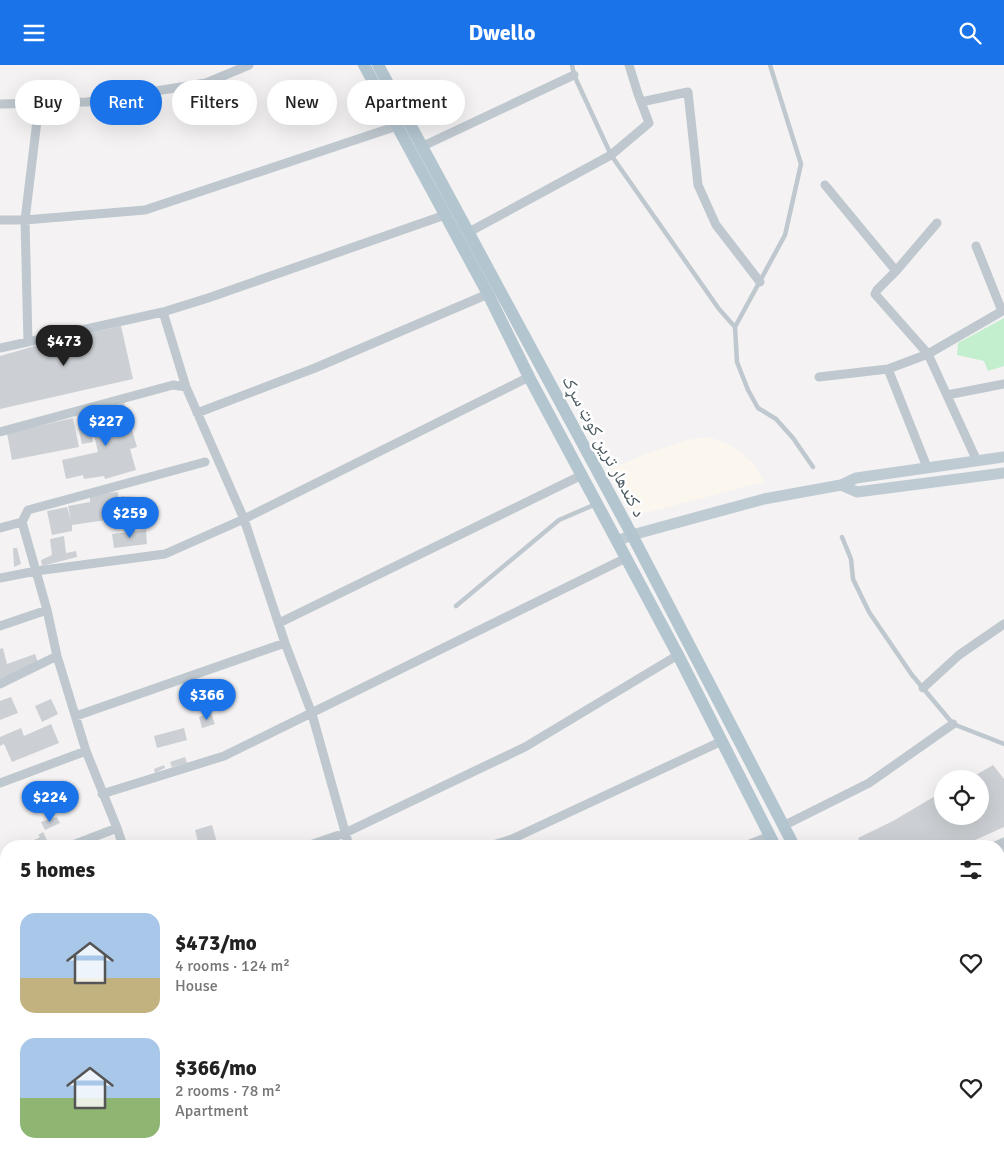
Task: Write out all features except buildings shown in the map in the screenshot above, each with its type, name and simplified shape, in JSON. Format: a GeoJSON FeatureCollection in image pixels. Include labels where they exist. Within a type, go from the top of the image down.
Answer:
{"type":"FeatureCollection","features":[{"type":"Feature","properties":{"kind":"main road","name":"د کندهار ترين کوټ سړک"},"geometry":{"type":"LineString","coordinates":[[364,65],[488,294],[529,377],[678,655],[772,840]]}},
{"type":"Feature","properties":{"kind":"main road","name":"د کندهار ترين کوټ سړک"},"geometry":{"type":"LineString","coordinates":[[378,65],[632,535],[791,840]]}},
{"type":"Feature","properties":{"kind":"main road"},"geometry":{"type":"LineString","coordinates":[[617,541],[632,535],[764,499],[841,485],[856,478],[1004,457]]}},
{"type":"Feature","properties":{"kind":"main road"},"geometry":{"type":"LineString","coordinates":[[841,485],[857,492],[1004,473]]}},
{"type":"Feature","properties":{"kind":"main road"},"geometry":{"type":"LineString","coordinates":[[712,722],[725,716]]}},
{"type":"Feature","properties":{"kind":"street"},"geometry":{"type":"LineString","coordinates":[[80,103],[206,83],[249,65]]}},
{"type":"Feature","properties":{"kind":"street"},"geometry":{"type":"LineString","coordinates":[[469,232],[611,155],[649,123],[629,65]]}},
{"type":"Feature","properties":{"kind":"street"},"geometry":{"type":"LineString","coordinates":[[421,147],[574,75]]}},
{"type":"Feature","properties":{"kind":"street"},"geometry":{"type":"LineString","coordinates":[[641,102],[688,92],[698,185],[716,225],[760,282]]}},
{"type":"Feature","properties":{"kind":"street"},"geometry":{"type":"LineString","coordinates":[[0,104],[15,104]]}},
{"type":"Feature","properties":{"kind":"street"},"geometry":{"type":"LineString","coordinates":[[28,342],[26,220],[37,125]]}},
{"type":"Feature","properties":{"kind":"street"},"geometry":{"type":"LineString","coordinates":[[0,220],[26,220],[145,210],[397,126]]}},
{"type":"Feature","properties":{"kind":"street"},"geometry":{"type":"LineString","coordinates":[[825,185],[896,271]]}},
{"type":"Feature","properties":{"kind":"street"},"geometry":{"type":"LineString","coordinates":[[0,348],[163,312],[445,215]]}},
{"type":"Feature","properties":{"kind":"street"},"geometry":{"type":"LineString","coordinates":[[937,223],[875,294],[928,354],[977,461]]}},
{"type":"Feature","properties":{"kind":"street"},"geometry":{"type":"LineString","coordinates":[[819,377],[888,369],[928,354],[1003,310],[976,245]]}},
{"type":"Feature","properties":{"kind":"street"},"geometry":{"type":"LineString","coordinates":[[197,413],[315,367],[488,294]]}},
{"type":"Feature","properties":{"kind":"street"},"geometry":{"type":"LineString","coordinates":[[163,312],[186,387],[244,519],[285,643],[312,714],[348,840]]}},
{"type":"Feature","properties":{"kind":"street"},"geometry":{"type":"LineString","coordinates":[[888,369],[927,467]]}},
{"type":"Feature","properties":{"kind":"street"},"geometry":{"type":"LineString","coordinates":[[0,578],[36,571],[166,554],[244,519],[529,377]]}},
{"type":"Feature","properties":{"kind":"street"},"geometry":{"type":"LineString","coordinates":[[947,395],[1004,384]]}},
{"type":"Feature","properties":{"kind":"street"},"geometry":{"type":"LineString","coordinates":[[0,432],[173,385],[186,387]]}},
{"type":"Feature","properties":{"kind":"street"},"geometry":{"type":"LineString","coordinates":[[120,840],[86,751],[56,656],[47,610],[22,522],[28,510],[205,462]]}},
{"type":"Feature","properties":{"kind":"street"},"geometry":{"type":"LineString","coordinates":[[279,623],[582,475]]}},
{"type":"Feature","properties":{"kind":"street"},"geometry":{"type":"LineString","coordinates":[[0,527],[22,522]]}},
{"type":"Feature","properties":{"kind":"street"},"geometry":{"type":"LineString","coordinates":[[102,794],[224,756],[626,559]]}},
{"type":"Feature","properties":{"kind":"street"},"geometry":{"type":"LineString","coordinates":[[0,626],[47,610]]}},
{"type":"Feature","properties":{"kind":"street"},"geometry":{"type":"LineString","coordinates":[[923,688],[959,655],[1004,624]]}},
{"type":"Feature","properties":{"kind":"street"},"geometry":{"type":"LineString","coordinates":[[76,716],[285,643]]}},
{"type":"Feature","properties":{"kind":"street"},"geometry":{"type":"LineString","coordinates":[[325,840],[345,833],[525,747],[678,655]]}},
{"type":"Feature","properties":{"kind":"street"},"geometry":{"type":"LineString","coordinates":[[0,683],[56,656]]}},
{"type":"Feature","properties":{"kind":"street"},"geometry":{"type":"LineString","coordinates":[[783,826],[869,783],[953,724]]}},
{"type":"Feature","properties":{"kind":"street"},"geometry":{"type":"LineString","coordinates":[[509,840],[722,741]]}},
{"type":"Feature","properties":{"kind":"street"},"geometry":{"type":"LineString","coordinates":[[0,783],[86,751]]}},
{"type":"Feature","properties":{"kind":"street"},"geometry":{"type":"LineString","coordinates":[[86,840],[117,828]]}},
{"type":"Feature","properties":{"kind":"lane"},"geometry":{"type":"LineString","coordinates":[[572,65],[574,75],[611,155],[719,309],[735,327]]}},
{"type":"Feature","properties":{"kind":"lane"},"geometry":{"type":"LineString","coordinates":[[770,65],[801,164],[785,235],[735,327],[737,362],[758,409],[776,419],[793,438],[813,467]]}},
{"type":"Feature","properties":{"kind":"lane"},"geometry":{"type":"LineString","coordinates":[[456,606],[559,520],[597,504]]}},
{"type":"Feature","properties":{"kind":"lane"},"geometry":{"type":"LineString","coordinates":[[842,537],[851,559],[853,579],[869,612],[923,688],[953,724],[1004,744]]}},
{"type":"Feature","properties":{"kind":"shaded area"},"geometry":{"type":"Polygon","coordinates":[[[709,437],[732,446],[753,463],[764,482],[633,516],[610,469],[687,440],[709,437]]]}},
{"type":"Feature","properties":{"kind":"green space"},"geometry":{"type":"Polygon","coordinates":[[[1004,318],[1004,366],[988,371],[984,361],[957,355],[958,343],[1004,318]]]}}]}
